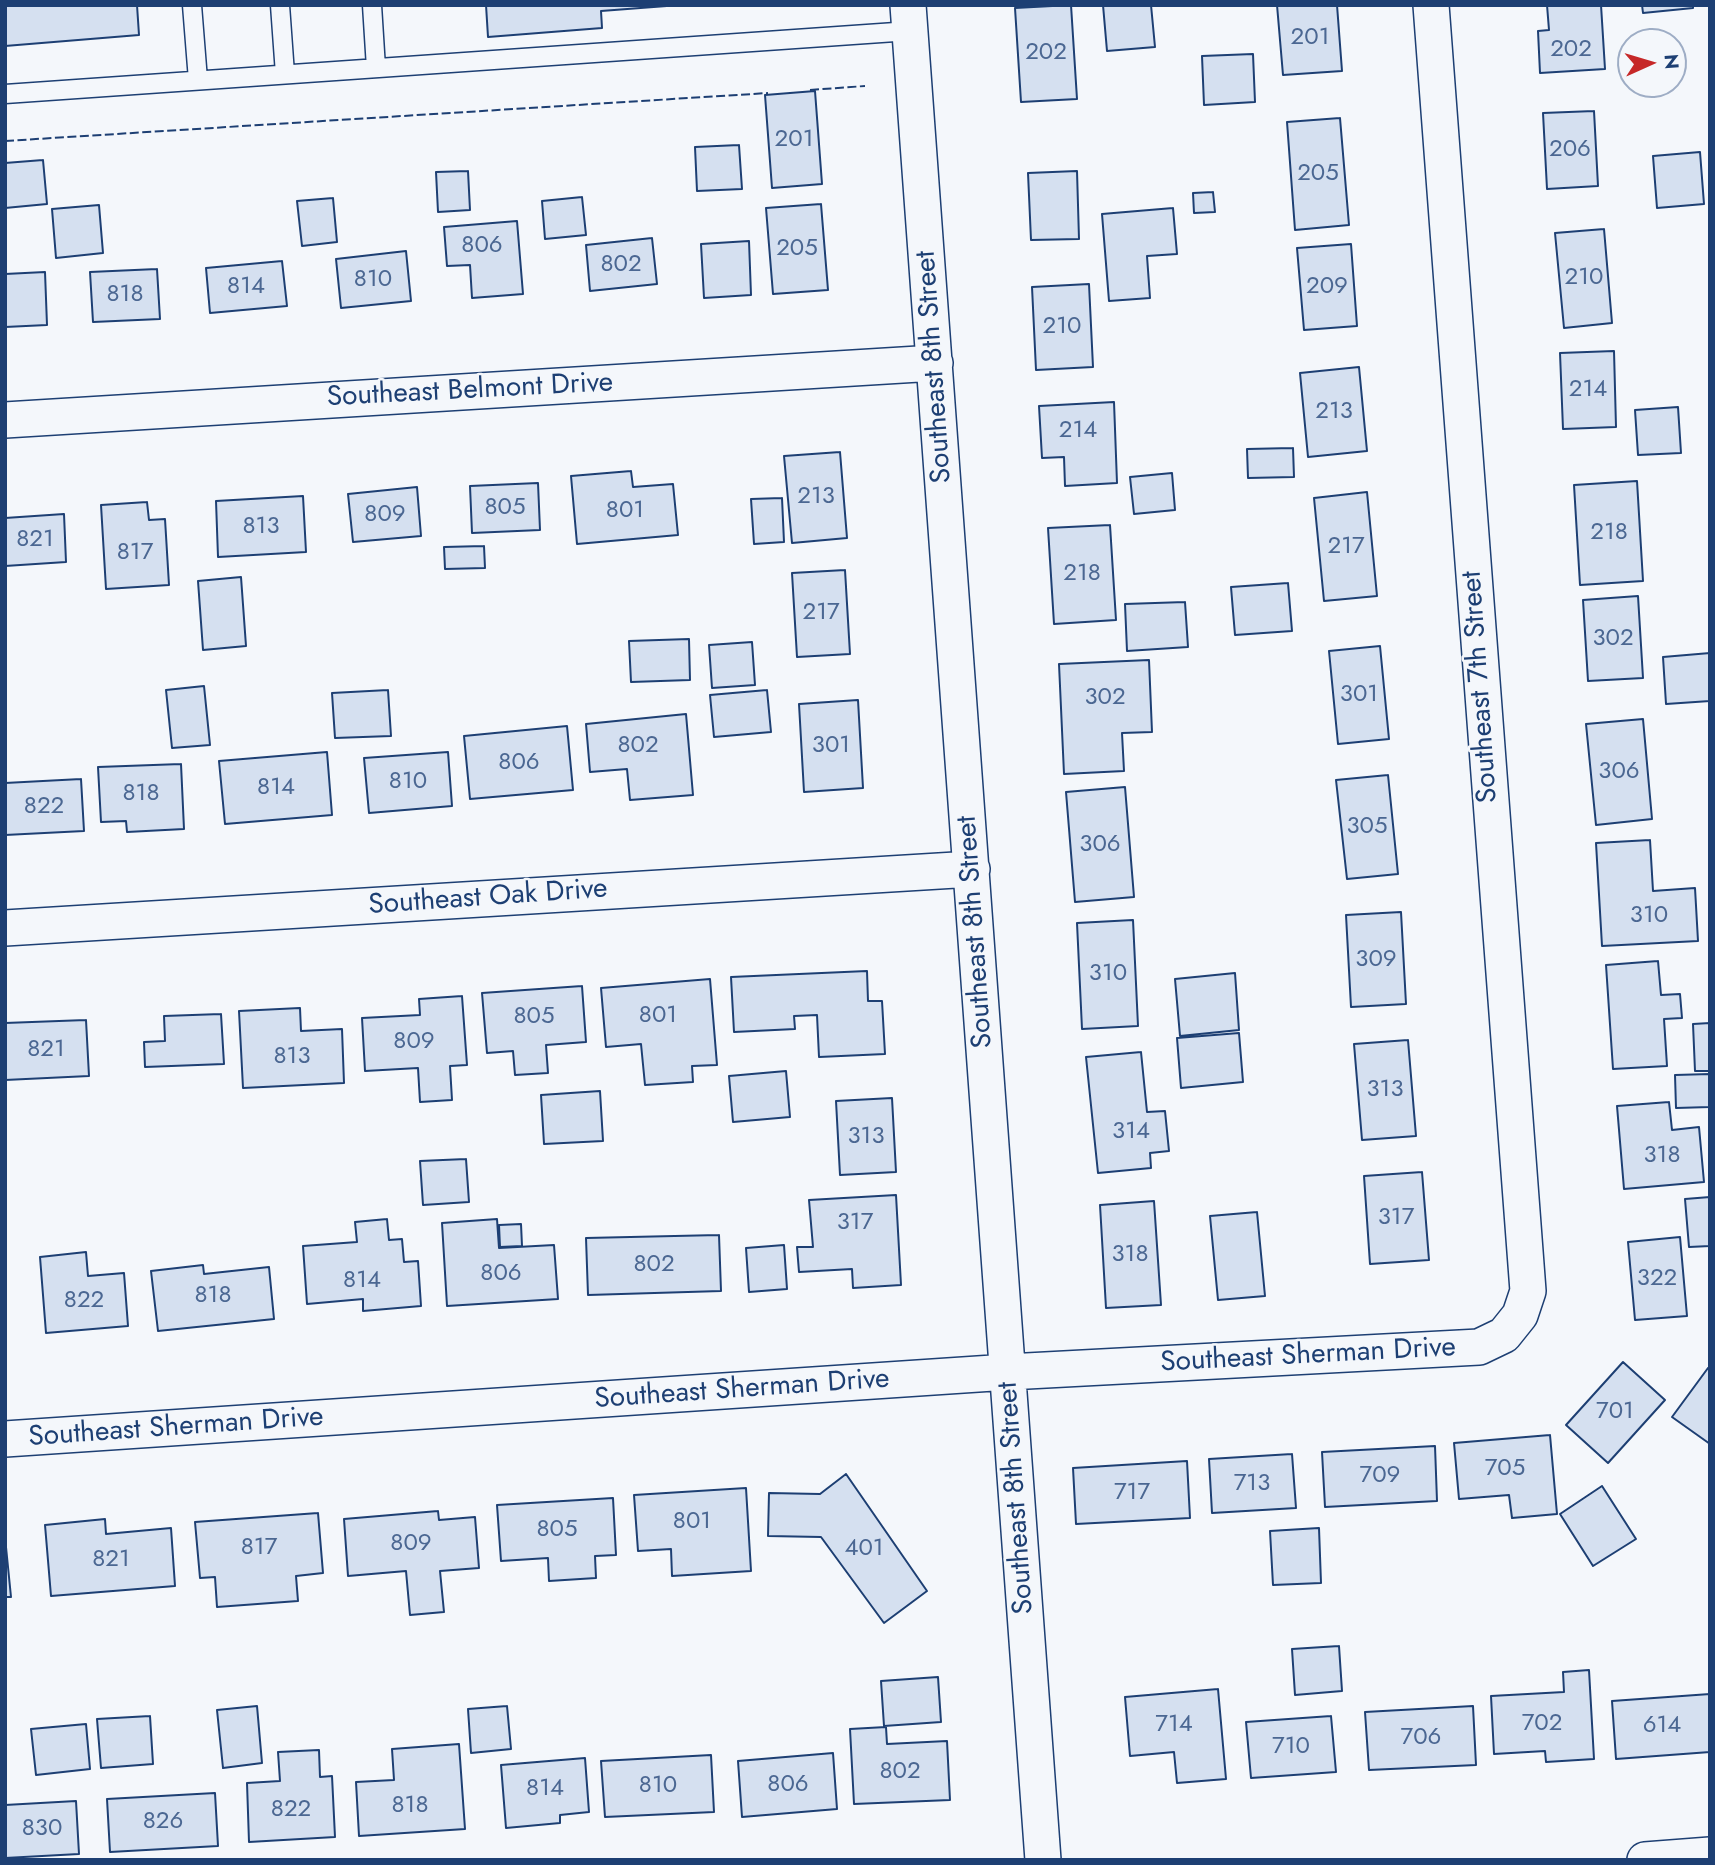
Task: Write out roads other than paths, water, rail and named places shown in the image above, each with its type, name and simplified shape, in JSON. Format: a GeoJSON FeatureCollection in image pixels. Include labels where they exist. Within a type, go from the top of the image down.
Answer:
{"type":"FeatureCollection","features":[{"type":"Feature","properties":{"kind":"street","name":"Southeast 7th Street"},"geometry":{"type":"LineString","coordinates":[[1431,5],[1528,1291],[1520,1315],[1504,1335],[1479,1346]]}},
{"type":"Feature","properties":{"kind":"street","name":"Southeast 8th Street"},"geometry":{"type":"LineString","coordinates":[[909,18],[1043,1860]]}},
{"type":"Feature","properties":{"kind":"street","name":"Southeast Belmont Drive"},"geometry":{"type":"LineString","coordinates":[[5,420],[935,363]]}},
{"type":"Feature","properties":{"kind":"street","name":"Southeast Oak Drive"},"geometry":{"type":"LineString","coordinates":[[5,928],[972,869]]}},
{"type":"Feature","properties":{"kind":"street","name":"Southeast Sherman Drive"},"geometry":{"type":"LineString","coordinates":[[5,1439],[1008,1372],[1479,1346]]}},
{"type":"Feature","properties":{"kind":"street"},"geometry":{"type":"LineString","coordinates":[[1645,1860],[1710,1855]]}},
{"type":"Feature","properties":{"kind":"lane"},"geometry":{"type":"LineString","coordinates":[[192,5],[198,80]]}},
{"type":"Feature","properties":{"kind":"lane"},"geometry":{"type":"LineString","coordinates":[[280,5],[285,74]]}},
{"type":"Feature","properties":{"kind":"lane"},"geometry":{"type":"LineString","coordinates":[[372,5],[376,68]]}},
{"type":"Feature","properties":{"kind":"lane"},"geometry":{"type":"LineString","coordinates":[[5,93],[376,68],[909,18]]}}]}
